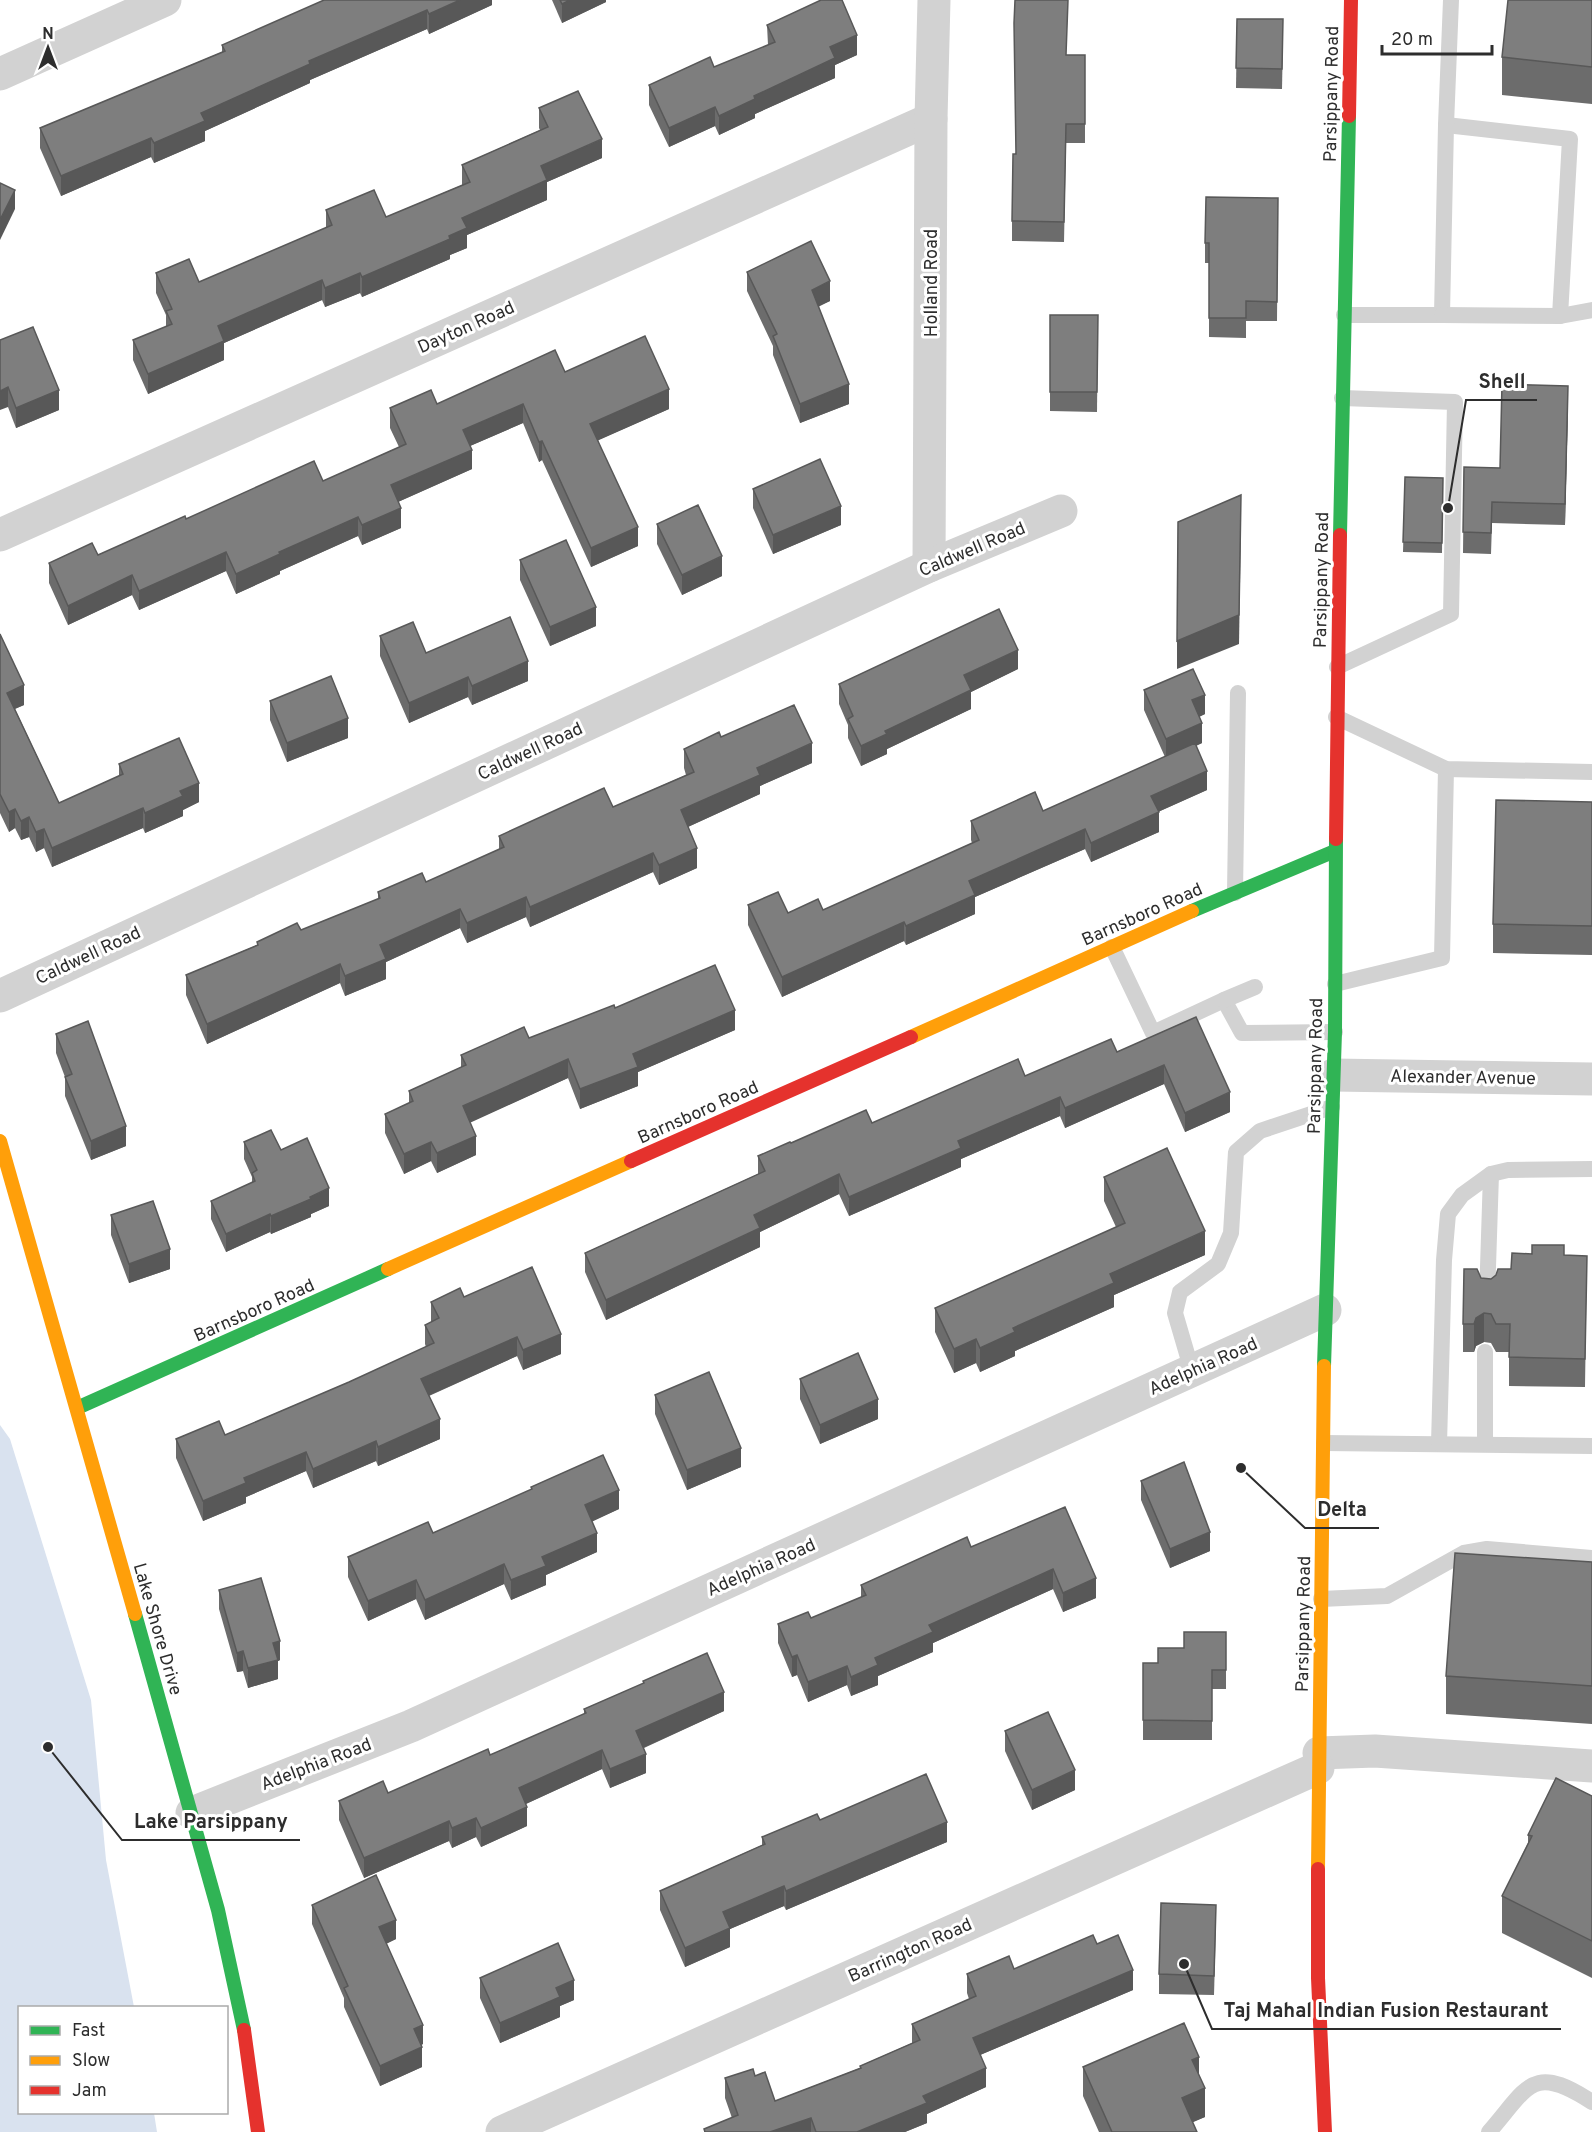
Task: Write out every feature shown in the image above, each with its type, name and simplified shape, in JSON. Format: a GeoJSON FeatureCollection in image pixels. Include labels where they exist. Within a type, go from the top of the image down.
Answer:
{"type":"FeatureCollection","features":[{"type":"Feature","properties":{"kind":"street"},"geometry":{"type":"LineString","coordinates":[[0,74],[165,0]]}},
{"type":"Feature","properties":{"kind":"street","name":"Holland Road"},"geometry":{"type":"LineString","coordinates":[[929,566],[931,119],[934,0]]}},
{"type":"Feature","properties":{"kind":"street","name":"Parsippany Road"},"geometry":{"type":"LineString","coordinates":[[1325,2132],[1318,1978],[1319,1760],[1325,1310],[1335,1032],[1336,717],[1351,0]]}},
{"type":"Feature","properties":{"kind":"street","name":"Dayton Road"},"geometry":{"type":"LineString","coordinates":[[0,534],[931,119]]}},
{"type":"Feature","properties":{"kind":"street","name":"Caldwell Road"},"geometry":{"type":"LineString","coordinates":[[0,996],[929,566],[1061,511]]}},
{"type":"Feature","properties":{"kind":"street","name":"Barnsboro Road"},"geometry":{"type":"LineString","coordinates":[[77,1408],[1112,947],[1335,851]]}},
{"type":"Feature","properties":{"kind":"street","name":"Alexander Avenue"},"geometry":{"type":"LineString","coordinates":[[1333,1075],[1592,1079]]}},
{"type":"Feature","properties":{"kind":"street","name":"Lake Shore Drive"},"geometry":{"type":"LineString","coordinates":[[0,1141],[192,1813],[236,1982],[254,2081],[258,2132]]}},
{"type":"Feature","properties":{"kind":"street","name":"Adelphia Road"},"geometry":{"type":"LineString","coordinates":[[192,1813],[411,1726],[1325,1310]]}},
{"type":"Feature","properties":{"kind":"street"},"geometry":{"type":"LineString","coordinates":[[1319,1760],[1375,1751],[1592,1766]]}},
{"type":"Feature","properties":{"kind":"street","name":"Barrington Road"},"geometry":{"type":"LineString","coordinates":[[502,2132],[1319,1760]]}},
{"type":"Feature","properties":{"kind":"lane"},"geometry":{"type":"LineString","coordinates":[[1442,315],[1451,0]]}},
{"type":"Feature","properties":{"kind":"lane"},"geometry":{"type":"LineString","coordinates":[[1446,125],[1570,139],[1560,316]]}},
{"type":"Feature","properties":{"kind":"lane"},"geometry":{"type":"LineString","coordinates":[[1344,315],[1560,316],[1592,310]]}},
{"type":"Feature","properties":{"kind":"lane"},"geometry":{"type":"LineString","coordinates":[[1337,667],[1451,614],[1455,414],[1455,402],[1342,398]]}},
{"type":"Feature","properties":{"kind":"lane"},"geometry":{"type":"LineString","coordinates":[[1235,893],[1238,693]]}},
{"type":"Feature","properties":{"kind":"lane"},"geometry":{"type":"LineString","coordinates":[[1336,717],[1446,769],[1592,772]]}},
{"type":"Feature","properties":{"kind":"lane"},"geometry":{"type":"LineString","coordinates":[[1335,984],[1442,958],[1446,769]]}},
{"type":"Feature","properties":{"kind":"lane"},"geometry":{"type":"LineString","coordinates":[[1112,947],[1153,1033],[1255,987]]}},
{"type":"Feature","properties":{"kind":"lane"},"geometry":{"type":"LineString","coordinates":[[1224,1000],[1242,1033],[1335,1032]]}},
{"type":"Feature","properties":{"kind":"lane"},"geometry":{"type":"LineString","coordinates":[[1192,1371],[1175,1313],[1180,1292],[1218,1264],[1230,1233],[1236,1152],[1260,1131],[1332,1107]]}},
{"type":"Feature","properties":{"kind":"lane"},"geometry":{"type":"LineString","coordinates":[[1439,1444],[1444,1260],[1448,1214],[1462,1195],[1491,1174],[1508,1170],[1592,1169]]}},
{"type":"Feature","properties":{"kind":"lane"},"geometry":{"type":"LineString","coordinates":[[1487,1298],[1491,1174]]}},
{"type":"Feature","properties":{"kind":"lane"},"geometry":{"type":"LineString","coordinates":[[1485,1352],[1485,1444]]}},
{"type":"Feature","properties":{"kind":"lane"},"geometry":{"type":"LineString","coordinates":[[1323,1443],[1592,1446]]}},
{"type":"Feature","properties":{"kind":"lane"},"geometry":{"type":"LineString","coordinates":[[1321,1599],[1387,1596],[1464,1553],[1487,1549],[1592,1558]]}},
{"type":"Feature","properties":{"kind":"lane"},"geometry":{"type":"LineString","coordinates":[[1489,2132],[1531,2084],[1547,2081],[1569,2087],[1592,2102]]}},
{"type":"Feature","properties":{"kind":"shaded area"},"geometry":{"type":"Polygon","coordinates":[[[0,1425],[10,1439],[91,1700],[106,1860],[134,2006],[18,2006],[18,2114],[154,2114],[157,2132],[0,2132],[0,1425]]]}},
{"type":"Feature","properties":{"kind":"building"},"geometry":{"type":"Polygon","coordinates":[[[324,0],[460,0],[429,14],[427,10],[309,61],[310,64],[201,113],[205,121],[154,143],[151,138],[61,176],[40,128],[225,51],[222,45],[324,0]]]}},
{"type":"Feature","properties":{"kind":"building"},"geometry":{"type":"Polygon","coordinates":[[[821,0],[842,0],[857,35],[830,47],[835,58],[754,96],[755,99],[719,116],[715,107],[669,128],[649,85],[710,57],[714,67],[775,42],[767,25],[821,0]]]}},
{"type":"Feature","properties":{"kind":"building"},"geometry":{"type":"Polygon","coordinates":[[[1015,0],[1068,0],[1066,55],[1085,55],[1085,124],[1066,124],[1064,222],[1012,221],[1013,154],[1016,154],[1015,0]]]}},
{"type":"Feature","properties":{"kind":"building"},"geometry":{"type":"Polygon","coordinates":[[[1508,0],[1592,0],[1592,67],[1502,57],[1508,0]]]}},
{"type":"Feature","properties":{"kind":"building"},"geometry":{"type":"Polygon","coordinates":[[[1237,19],[1283,19],[1282,69],[1236,68],[1237,19]]]}},
{"type":"Feature","properties":{"kind":"building"},"geometry":{"type":"Polygon","coordinates":[[[578,91],[602,139],[541,166],[547,180],[462,218],[467,228],[449,236],[450,239],[362,277],[360,273],[325,288],[322,280],[218,326],[224,341],[148,374],[133,340],[172,324],[166,311],[172,309],[156,273],[189,259],[199,282],[332,225],[326,210],[374,190],[386,217],[470,182],[462,165],[548,127],[539,108],[578,91]]]}},
{"type":"Feature","properties":{"kind":"building"},"geometry":{"type":"Polygon","coordinates":[[[0,183],[15,190],[0,220],[0,183]]]}},
{"type":"Feature","properties":{"kind":"building"},"geometry":{"type":"Polygon","coordinates":[[[1206,197],[1278,198],[1277,302],[1246,301],[1246,318],[1209,318],[1209,243],[1205,243],[1206,197]]]}},
{"type":"Feature","properties":{"kind":"building"},"geometry":{"type":"Polygon","coordinates":[[[811,241],[830,281],[812,290],[849,384],[800,404],[773,336],[777,334],[747,272],[811,241]]]}},
{"type":"Feature","properties":{"kind":"building"},"geometry":{"type":"Polygon","coordinates":[[[1050,315],[1098,315],[1097,392],[1050,392],[1050,315]]]}},
{"type":"Feature","properties":{"kind":"building"},"geometry":{"type":"Polygon","coordinates":[[[33,327],[59,390],[16,408],[8,387],[0,391],[0,340],[33,327]]]}},
{"type":"Feature","properties":{"kind":"building"},"geometry":{"type":"Polygon","coordinates":[[[645,336],[669,389],[590,424],[638,527],[591,548],[523,404],[463,430],[472,450],[391,485],[401,508],[362,525],[358,517],[236,574],[226,552],[139,591],[132,575],[68,606],[49,563],[92,543],[98,555],[185,516],[186,519],[314,461],[323,481],[406,444],[390,408],[431,390],[437,404],[555,350],[565,372],[645,336]]]}},
{"type":"Feature","properties":{"kind":"building"},"geometry":{"type":"Polygon","coordinates":[[[1502,384],[1568,386],[1565,504],[1492,502],[1491,533],[1463,532],[1464,467],[1500,468],[1502,384]]]}},
{"type":"Feature","properties":{"kind":"building"},"geometry":{"type":"Polygon","coordinates":[[[820,459],[841,506],[773,535],[753,489],[820,459]]]}},
{"type":"Feature","properties":{"kind":"building"},"geometry":{"type":"Polygon","coordinates":[[[1405,477],[1443,478],[1442,543],[1403,542],[1405,477]]]}},
{"type":"Feature","properties":{"kind":"building"},"geometry":{"type":"Polygon","coordinates":[[[1241,495],[1239,615],[1177,641],[1178,522],[1241,495]]]}},
{"type":"Feature","properties":{"kind":"building"},"geometry":{"type":"Polygon","coordinates":[[[698,505],[722,556],[682,575],[657,524],[698,505]]]}},
{"type":"Feature","properties":{"kind":"building"},"geometry":{"type":"Polygon","coordinates":[[[566,540],[596,607],[550,627],[520,560],[566,540]]]}},
{"type":"Feature","properties":{"kind":"building"},"geometry":{"type":"Polygon","coordinates":[[[999,609],[1018,650],[964,675],[971,690],[885,731],[887,734],[861,746],[848,719],[853,716],[839,684],[999,609]]]}},
{"type":"Feature","properties":{"kind":"building"},"geometry":{"type":"Polygon","coordinates":[[[510,617],[528,661],[472,686],[468,677],[409,703],[380,636],[413,622],[426,653],[510,617]]]}},
{"type":"Feature","properties":{"kind":"building"},"geometry":{"type":"Polygon","coordinates":[[[0,634],[24,685],[7,693],[59,803],[123,774],[119,764],[179,738],[199,783],[180,791],[183,796],[145,813],[143,808],[52,848],[44,829],[36,832],[29,817],[21,821],[15,809],[9,812],[0,794],[0,634]]]}},
{"type":"Feature","properties":{"kind":"building"},"geometry":{"type":"Polygon","coordinates":[[[1193,669],[1205,695],[1192,700],[1202,723],[1166,739],[1144,690],[1193,669]]]}},
{"type":"Feature","properties":{"kind":"building"},"geometry":{"type":"Polygon","coordinates":[[[331,676],[348,718],[287,743],[270,701],[331,676]]]}},
{"type":"Feature","properties":{"kind":"building"},"geometry":{"type":"Polygon","coordinates":[[[794,705],[812,743],[757,768],[760,775],[681,810],[697,848],[659,865],[653,853],[530,907],[526,897],[467,923],[460,909],[380,945],[386,959],[345,976],[340,964],[207,1024],[186,975],[258,945],[257,942],[297,923],[301,930],[380,898],[378,892],[422,873],[426,882],[504,847],[499,836],[604,788],[613,807],[694,772],[684,749],[719,732],[721,737],[794,705]]]}},
{"type":"Feature","properties":{"kind":"building"},"geometry":{"type":"Polygon","coordinates":[[[1195,743],[1207,771],[1151,796],[1159,812],[1091,843],[1085,829],[969,881],[975,895],[906,926],[904,922],[782,977],[748,905],[778,892],[788,913],[818,899],[823,910],[979,840],[971,821],[1035,792],[1043,811],[1195,743]]]}},
{"type":"Feature","properties":{"kind":"building"},"geometry":{"type":"Polygon","coordinates":[[[1496,800],[1592,802],[1592,926],[1493,924],[1496,800]]]}},
{"type":"Feature","properties":{"kind":"building"},"geometry":{"type":"Polygon","coordinates":[[[715,965],[735,1010],[633,1054],[638,1067],[580,1089],[568,1059],[463,1106],[476,1136],[437,1153],[431,1142],[404,1154],[385,1114],[413,1101],[409,1091],[466,1065],[461,1055],[524,1027],[529,1038],[614,1005],[615,1008],[715,965]]]}},
{"type":"Feature","properties":{"kind":"building"},"geometry":{"type":"Polygon","coordinates":[[[1196,1017],[1230,1092],[1185,1113],[1164,1065],[1065,1108],[1060,1097],[958,1141],[961,1148],[849,1197],[839,1174],[754,1215],[760,1228],[606,1300],[585,1253],[765,1171],[758,1156],[866,1110],[872,1123],[1018,1059],[1025,1076],[1111,1039],[1117,1052],[1196,1017]]]}},
{"type":"Feature","properties":{"kind":"building"},"geometry":{"type":"Polygon","coordinates":[[[88,1021],[126,1126],[91,1141],[65,1077],[72,1074],[56,1034],[88,1021]]]}},
{"type":"Feature","properties":{"kind":"building"},"geometry":{"type":"Polygon","coordinates":[[[271,1130],[281,1150],[307,1138],[329,1188],[310,1197],[311,1199],[226,1234],[211,1201],[255,1181],[252,1173],[257,1170],[244,1142],[271,1130]]]}},
{"type":"Feature","properties":{"kind":"building"},"geometry":{"type":"Polygon","coordinates":[[[1167,1148],[1205,1231],[1110,1274],[1114,1283],[1013,1328],[1015,1332],[980,1348],[976,1339],[954,1349],[935,1308],[1125,1223],[1104,1177],[1167,1148]]]}},
{"type":"Feature","properties":{"kind":"building"},"geometry":{"type":"Polygon","coordinates":[[[153,1201],[170,1249],[129,1264],[111,1215],[153,1201]]]}},
{"type":"Feature","properties":{"kind":"building"},"geometry":{"type":"Polygon","coordinates":[[[1532,1245],[1564,1245],[1564,1255],[1587,1256],[1585,1359],[1509,1357],[1510,1324],[1496,1324],[1491,1314],[1484,1313],[1476,1318],[1474,1324],[1463,1324],[1464,1269],[1477,1269],[1481,1278],[1491,1279],[1496,1275],[1498,1269],[1511,1269],[1512,1253],[1532,1254],[1532,1245]]]}},
{"type":"Feature","properties":{"kind":"building"},"geometry":{"type":"Polygon","coordinates":[[[532,1267],[561,1334],[523,1350],[517,1337],[421,1379],[440,1419],[378,1447],[376,1441],[313,1469],[306,1452],[244,1478],[246,1483],[203,1501],[176,1439],[219,1421],[225,1435],[434,1343],[425,1325],[439,1318],[431,1302],[460,1288],[464,1297],[532,1267]]]}},
{"type":"Feature","properties":{"kind":"building"},"geometry":{"type":"Polygon","coordinates":[[[858,1353],[878,1399],[820,1425],[800,1379],[858,1353]]]}},
{"type":"Feature","properties":{"kind":"building"},"geometry":{"type":"Polygon","coordinates":[[[709,1372],[741,1448],[687,1470],[655,1395],[709,1372]]]}},
{"type":"Feature","properties":{"kind":"building"},"geometry":{"type":"Polygon","coordinates":[[[603,1455],[619,1490],[585,1505],[597,1533],[542,1557],[546,1566],[511,1580],[504,1564],[425,1600],[416,1580],[368,1601],[348,1557],[428,1522],[433,1533],[603,1455]]]}},
{"type":"Feature","properties":{"kind":"building"},"geometry":{"type":"Polygon","coordinates":[[[1184,1462],[1210,1532],[1170,1549],[1141,1481],[1184,1462]]]}},
{"type":"Feature","properties":{"kind":"building"},"geometry":{"type":"Polygon","coordinates":[[[1065,1507],[1096,1578],[1063,1593],[1053,1569],[929,1625],[933,1632],[875,1658],[878,1665],[851,1677],[847,1666],[808,1682],[797,1655],[792,1657],[778,1624],[808,1612],[811,1618],[866,1595],[861,1585],[967,1537],[971,1547],[1065,1507]]]}},
{"type":"Feature","properties":{"kind":"building"},"geometry":{"type":"Polygon","coordinates":[[[1455,1553],[1592,1562],[1592,1686],[1446,1676],[1455,1553]]]}},
{"type":"Feature","properties":{"kind":"building"},"geometry":{"type":"Polygon","coordinates":[[[261,1578],[280,1641],[273,1643],[278,1660],[248,1668],[243,1651],[237,1653],[219,1590],[261,1578]]]}},
{"type":"Feature","properties":{"kind":"building"},"geometry":{"type":"Polygon","coordinates":[[[1184,1632],[1226,1632],[1226,1670],[1212,1670],[1212,1721],[1143,1720],[1143,1663],[1158,1663],[1158,1648],[1184,1648],[1184,1632]]]}},
{"type":"Feature","properties":{"kind":"building"},"geometry":{"type":"Polygon","coordinates":[[[707,1653],[724,1692],[636,1731],[646,1754],[610,1769],[602,1750],[519,1788],[527,1807],[481,1828],[476,1818],[452,1828],[449,1821],[364,1858],[339,1801],[383,1781],[388,1793],[488,1749],[490,1755],[586,1713],[584,1709],[707,1653]]]}},
{"type":"Feature","properties":{"kind":"building"},"geometry":{"type":"Polygon","coordinates":[[[1048,1712],[1075,1770],[1032,1790],[1005,1731],[1048,1712]]]}},
{"type":"Feature","properties":{"kind":"building"},"geometry":{"type":"Polygon","coordinates":[[[926,1774],[947,1822],[786,1891],[784,1886],[723,1912],[730,1928],[685,1948],[660,1891],[765,1844],[762,1837],[817,1814],[820,1820],[926,1774]]]}},
{"type":"Feature","properties":{"kind":"building"},"geometry":{"type":"Polygon","coordinates":[[[1556,1778],[1592,1796],[1592,1941],[1502,1896],[1532,1836],[1528,1835],[1556,1778]]]}},
{"type":"Feature","properties":{"kind":"building"},"geometry":{"type":"Polygon","coordinates":[[[376,1875],[396,1920],[379,1927],[423,2025],[414,2029],[422,2047],[380,2066],[344,1988],[348,1986],[312,1905],[376,1875]]]}},
{"type":"Feature","properties":{"kind":"building"},"geometry":{"type":"Polygon","coordinates":[[[1161,1903],[1216,1905],[1214,1976],[1159,1974],[1161,1903]]]}},
{"type":"Feature","properties":{"kind":"building"},"geometry":{"type":"Polygon","coordinates":[[[1093,1935],[1097,1944],[1118,1935],[1133,1970],[973,2038],[986,2068],[923,2096],[927,2103],[857,2132],[816,2132],[811,2118],[770,2132],[705,2132],[704,2129],[738,2115],[725,2078],[753,2069],[755,2076],[765,2072],[775,2101],[861,2068],[860,2066],[920,2040],[912,2024],[976,1996],[967,1974],[1009,1956],[1014,1969],[1093,1935]]]}},
{"type":"Feature","properties":{"kind":"building"},"geometry":{"type":"Polygon","coordinates":[[[558,1943],[574,1980],[556,1988],[560,1997],[500,2023],[480,1978],[558,1943]]]}},
{"type":"Feature","properties":{"kind":"building"},"geometry":{"type":"Polygon","coordinates":[[[1184,2023],[1199,2057],[1192,2060],[1205,2088],[1182,2098],[1197,2132],[1112,2132],[1083,2067],[1184,2023]]]}},
{"type":"Feature","properties":{"kind":"traffic: fast"},"geometry":{"type":"LineString","coordinates":[[1340,535],[1349,116]]}},
{"type":"Feature","properties":{"kind":"traffic: fast"},"geometry":{"type":"LineString","coordinates":[[1324,1366],[1335,1032],[1336,839]]}},
{"type":"Feature","properties":{"kind":"traffic: fast"},"geometry":{"type":"LineString","coordinates":[[1192,911],[1335,851]]}},
{"type":"Feature","properties":{"kind":"traffic: fast"},"geometry":{"type":"LineString","coordinates":[[77,1408],[388,1269]]}},
{"type":"Feature","properties":{"kind":"traffic: fast"},"geometry":{"type":"LineString","coordinates":[[135,1614],[218,1910],[244,2030]]}},
{"type":"Feature","properties":{"kind":"traffic: slow"},"geometry":{"type":"LineString","coordinates":[[911,1037],[1192,911]]}},
{"type":"Feature","properties":{"kind":"traffic: slow"},"geometry":{"type":"LineString","coordinates":[[0,1141],[135,1614]]}},
{"type":"Feature","properties":{"kind":"traffic: slow"},"geometry":{"type":"LineString","coordinates":[[388,1269],[631,1161]]}},
{"type":"Feature","properties":{"kind":"traffic: slow"},"geometry":{"type":"LineString","coordinates":[[1318,1869],[1324,1366]]}},
{"type":"Feature","properties":{"kind":"traffic: jam"},"geometry":{"type":"LineString","coordinates":[[1349,116],[1351,0]]}},
{"type":"Feature","properties":{"kind":"traffic: jam"},"geometry":{"type":"LineString","coordinates":[[1336,839],[1340,535]]}},
{"type":"Feature","properties":{"kind":"traffic: jam"},"geometry":{"type":"LineString","coordinates":[[631,1161],[911,1037]]}},
{"type":"Feature","properties":{"kind":"traffic: jam"},"geometry":{"type":"LineString","coordinates":[[1318,1869],[1318,1978],[1325,2132]]}},
{"type":"Feature","properties":{"kind":"traffic: jam"},"geometry":{"type":"LineString","coordinates":[[244,2030],[258,2132]]}},
{"type":"Feature","properties":{"kind":"place","name":"Shell"},"geometry":{"type":"Point","coordinates":[1448,508]}},
{"type":"Feature","properties":{"kind":"place","name":"Delta"},"geometry":{"type":"Point","coordinates":[1241,1468]}},
{"type":"Feature","properties":{"kind":"place","name":"Lake Parsippany"},"geometry":{"type":"Point","coordinates":[48,1747]}},
{"type":"Feature","properties":{"kind":"place","name":"Taj Mahal Indian Fusion Restaurant"},"geometry":{"type":"Point","coordinates":[1184,1964]}}]}
